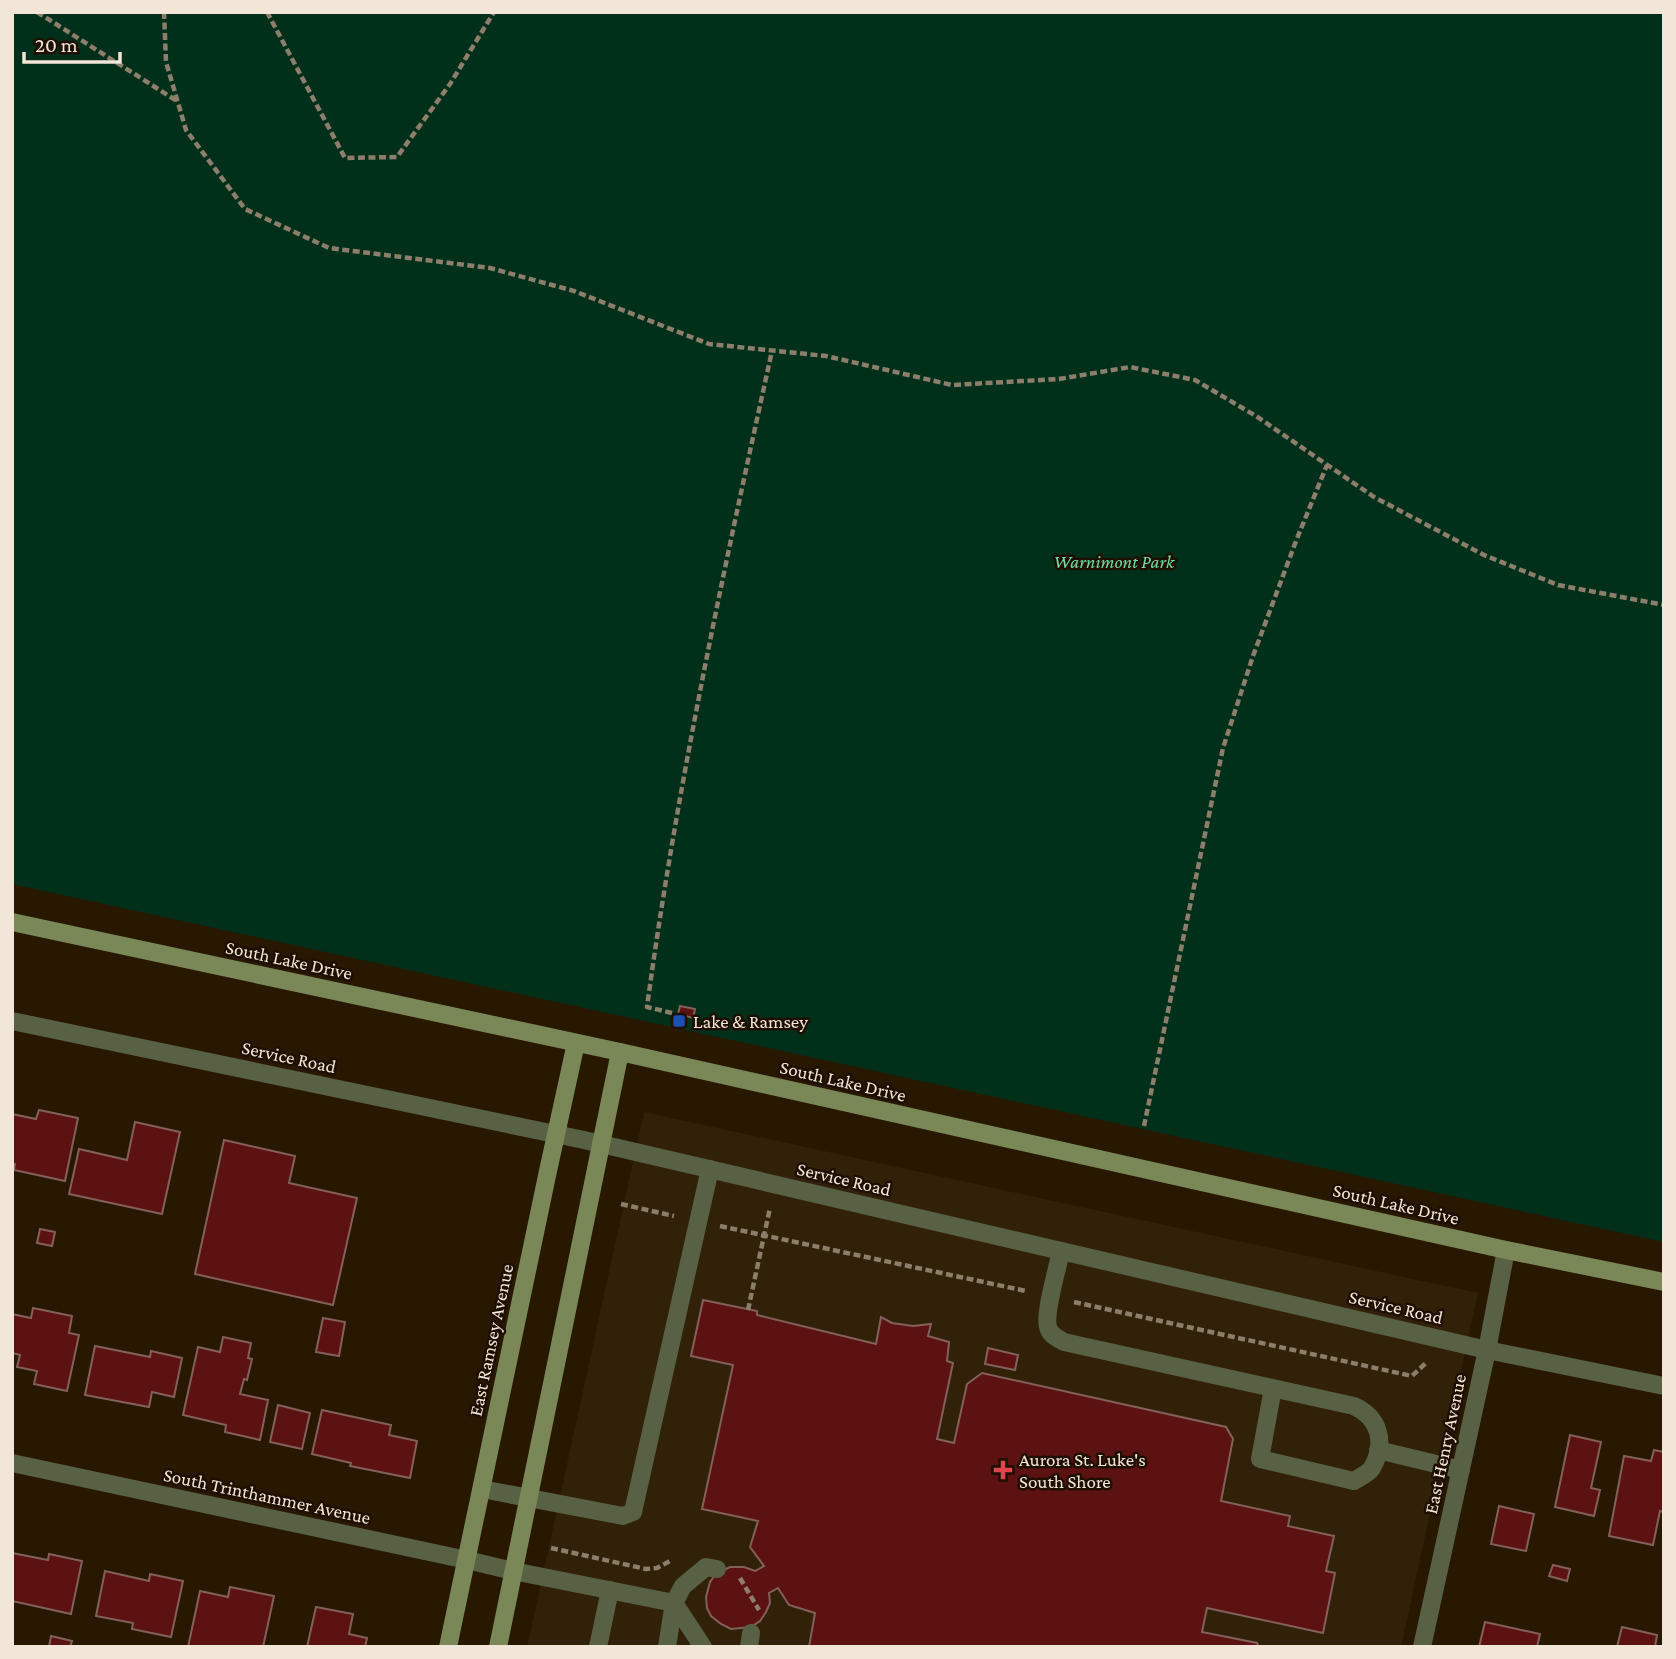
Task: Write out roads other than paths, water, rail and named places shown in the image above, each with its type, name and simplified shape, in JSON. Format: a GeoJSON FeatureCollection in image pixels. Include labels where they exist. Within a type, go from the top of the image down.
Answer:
{"type":"FeatureCollection","features":[{"type":"Feature","properties":{"kind":"main road","name":"South Lake Drive"},"geometry":{"type":"LineString","coordinates":[[12,922],[620,1052],[1506,1250],[1664,1282]]}},
{"type":"Feature","properties":{"kind":"main road","name":"East Ramsey Avenue"},"geometry":{"type":"LineString","coordinates":[[448,1647],[576,1043]]}},
{"type":"Feature","properties":{"kind":"main road"},"geometry":{"type":"LineString","coordinates":[[498,1647],[620,1052]]}},
{"type":"Feature","properties":{"kind":"street","name":"Service Road"},"geometry":{"type":"LineString","coordinates":[[12,1021],[601,1144],[1488,1350],[1664,1386]]}},
{"type":"Feature","properties":{"kind":"street"},"geometry":{"type":"LineString","coordinates":[[482,1489],[623,1516],[633,1512],[710,1169]]}},
{"type":"Feature","properties":{"kind":"street","name":"East Henry Avenue"},"geometry":{"type":"LineString","coordinates":[[1422,1647],[1488,1350],[1506,1250]]}},
{"type":"Feature","properties":{"kind":"street"},"geometry":{"type":"LineString","coordinates":[[1061,1251],[1048,1312],[1048,1327],[1054,1336],[1064,1342],[1273,1388],[1354,1406],[1366,1411],[1375,1421],[1379,1434],[1378,1450],[1371,1470],[1354,1481],[1260,1459],[1273,1388]]}},
{"type":"Feature","properties":{"kind":"street"},"geometry":{"type":"LineString","coordinates":[[1378,1450],[1461,1470]]}},
{"type":"Feature","properties":{"kind":"street","name":"South Trinthammer Avenue"},"geometry":{"type":"LineString","coordinates":[[12,1463],[674,1603]]}},
{"type":"Feature","properties":{"kind":"street"},"geometry":{"type":"LineString","coordinates":[[667,1647],[674,1603],[683,1586],[706,1567],[717,1569]]}},
{"type":"Feature","properties":{"kind":"street"},"geometry":{"type":"LineString","coordinates":[[598,1647],[610,1590]]}},
{"type":"Feature","properties":{"kind":"street"},"geometry":{"type":"LineString","coordinates":[[674,1603],[704,1647]]}},
{"type":"Feature","properties":{"kind":"place","name":"Lake & Ramsey"},"geometry":{"type":"Point","coordinates":[679,1021]}},
{"type":"Feature","properties":{"kind":"place","name":"Aurora St. Luke's South Shore"},"geometry":{"type":"Point","coordinates":[1003,1470]}},
{"type":"Feature","properties":{"kind":"park label","name":"Warnimont Park"},"geometry":{"type":"Point","coordinates":[1114,561]}}]}
